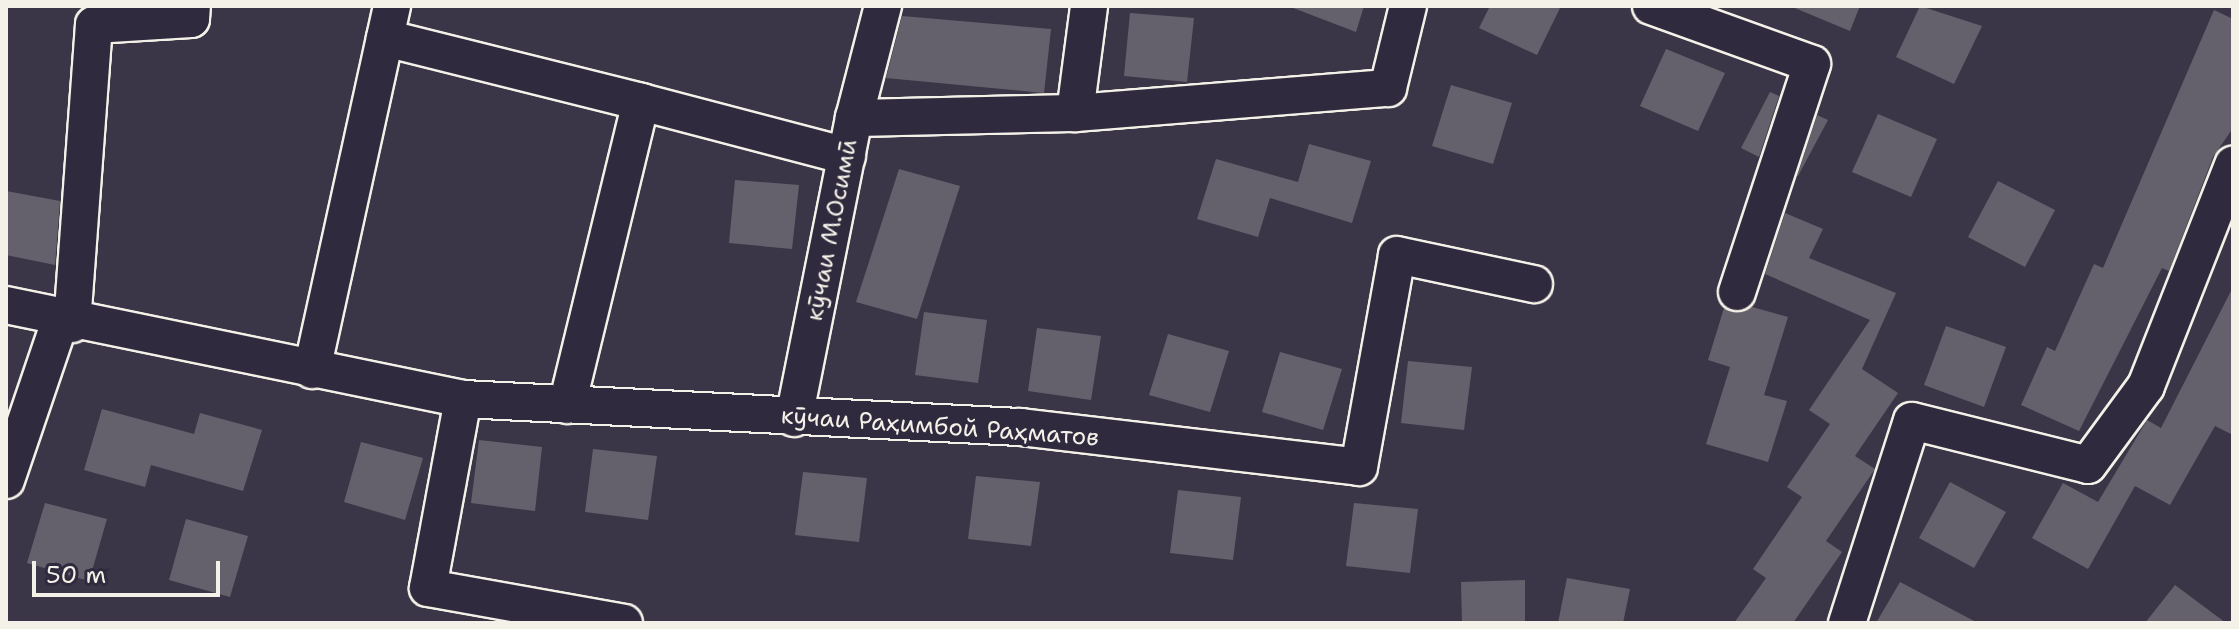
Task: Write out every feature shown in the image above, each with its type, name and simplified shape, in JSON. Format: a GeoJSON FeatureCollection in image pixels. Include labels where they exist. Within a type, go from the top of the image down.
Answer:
{"type":"FeatureCollection","features":[{"type":"Feature","properties":{"kind":"street"},"geometry":{"type":"LineString","coordinates":[[6,480],[66,322],[94,25],[191,19],[192,6]]}},
{"type":"Feature","properties":{"kind":"street"},"geometry":{"type":"LineString","coordinates":[[854,118],[883,6]]}},
{"type":"Feature","properties":{"kind":"street"},"geometry":{"type":"LineString","coordinates":[[1075,113],[1089,6]]}},
{"type":"Feature","properties":{"kind":"street","name":"кӯчаи М.Осимӣ"},"geometry":{"type":"LineString","coordinates":[[794,418],[854,118],[1075,113],[1388,88],[1408,6]]}},
{"type":"Feature","properties":{"kind":"street"},"geometry":{"type":"LineString","coordinates":[[1651,6],[1812,64],[1737,292]]}},
{"type":"Feature","properties":{"kind":"street"},"geometry":{"type":"LineString","coordinates":[[312,370],[388,22],[641,102],[847,156]]}},
{"type":"Feature","properties":{"kind":"street"},"geometry":{"type":"LineString","coordinates":[[567,405],[641,102]]}},
{"type":"Feature","properties":{"kind":"street"},"geometry":{"type":"LineString","coordinates":[[1847,623],[1912,421],[2088,465],[2146,386],[2233,165]]}},
{"type":"Feature","properties":{"kind":"street","name":"кӯчаи Раҳимбой Раҳматов"},"geometry":{"type":"LineString","coordinates":[[6,305],[66,322],[463,399],[1020,427],[1359,467],[1397,255],[1534,284]]}},
{"type":"Feature","properties":{"kind":"street"},"geometry":{"type":"LineString","coordinates":[[463,399],[428,588],[624,623]]}},
{"type":"Feature","properties":{"kind":"building"},"geometry":{"type":"Polygon","coordinates":[[[1288,6],[1364,6],[1356,32],[1288,6]]]}},
{"type":"Feature","properties":{"kind":"building"},"geometry":{"type":"Polygon","coordinates":[[[1490,6],[1561,6],[1537,55],[1479,28],[1490,6]]]}},
{"type":"Feature","properties":{"kind":"building"},"geometry":{"type":"Polygon","coordinates":[[[1790,6],[1860,6],[1850,31],[1790,6]]]}},
{"type":"Feature","properties":{"kind":"building"},"geometry":{"type":"Polygon","coordinates":[[[1920,6],[1982,26],[1954,84],[1896,57],[1920,6]]]}},
{"type":"Feature","properties":{"kind":"building"},"geometry":{"type":"Polygon","coordinates":[[[2214,10],[2233,19],[2233,128],[2213,157],[2169,271],[2162,268],[2079,431],[2021,405],[2047,347],[2055,351],[2094,264],[2103,268],[2214,10]]]}},
{"type":"Feature","properties":{"kind":"building"},"geometry":{"type":"Polygon","coordinates":[[[1130,13],[1194,18],[1187,82],[1124,76],[1130,13]]]}},
{"type":"Feature","properties":{"kind":"building"},"geometry":{"type":"Polygon","coordinates":[[[902,16],[1051,29],[1044,93],[886,78],[902,16]]]}},
{"type":"Feature","properties":{"kind":"building"},"geometry":{"type":"Polygon","coordinates":[[[1666,49],[1725,73],[1698,131],[1640,106],[1666,49]]]}},
{"type":"Feature","properties":{"kind":"building"},"geometry":{"type":"Polygon","coordinates":[[[1451,85],[1512,103],[1493,164],[1432,146],[1451,85]]]}},
{"type":"Feature","properties":{"kind":"building"},"geometry":{"type":"Polygon","coordinates":[[[1770,92],[1779,96],[1759,157],[1741,148],[1770,92]]]}},
{"type":"Feature","properties":{"kind":"building"},"geometry":{"type":"Polygon","coordinates":[[[1878,114],[1937,139],[1911,197],[1852,172],[1878,114]]]}},
{"type":"Feature","properties":{"kind":"building"},"geometry":{"type":"Polygon","coordinates":[[[1817,115],[1828,120],[1797,176],[1817,115]]]}},
{"type":"Feature","properties":{"kind":"building"},"geometry":{"type":"Polygon","coordinates":[[[1309,144],[1371,161],[1352,223],[1270,198],[1258,237],[1197,219],[1216,159],[1298,182],[1309,144]]]}},
{"type":"Feature","properties":{"kind":"building"},"geometry":{"type":"Polygon","coordinates":[[[899,169],[960,186],[917,319],[856,302],[899,169]]]}},
{"type":"Feature","properties":{"kind":"building"},"geometry":{"type":"Polygon","coordinates":[[[735,180],[799,185],[792,249],[729,243],[735,180]]]}},
{"type":"Feature","properties":{"kind":"building"},"geometry":{"type":"Polygon","coordinates":[[[1998,181],[2055,210],[2025,267],[1968,237],[1998,181]]]}},
{"type":"Feature","properties":{"kind":"building"},"geometry":{"type":"Polygon","coordinates":[[[6,191],[60,201],[55,265],[6,255],[6,191]]]}},
{"type":"Feature","properties":{"kind":"building"},"geometry":{"type":"Polygon","coordinates":[[[1785,213],[1823,229],[1809,258],[1896,293],[1862,369],[1898,393],[1855,456],[1875,469],[1826,541],[1842,552],[1793,623],[1734,623],[1766,578],[1753,569],[1802,497],[1787,487],[1830,424],[1809,410],[1870,320],[1765,274],[1785,213]]]}},
{"type":"Feature","properties":{"kind":"building"},"geometry":{"type":"Polygon","coordinates":[[[2233,287],[2233,435],[2215,426],[2170,505],[2135,486],[2088,569],[2032,538],[2063,483],[2098,502],[2147,420],[2161,428],[2233,287]]]}},
{"type":"Feature","properties":{"kind":"building"},"geometry":{"type":"Polygon","coordinates":[[[1752,307],[1788,317],[1764,395],[1787,401],[1768,462],[1706,444],[1730,367],[1708,360],[1724,308],[1752,307]]]}},
{"type":"Feature","properties":{"kind":"building"},"geometry":{"type":"Polygon","coordinates":[[[924,312],[987,320],[978,383],[915,375],[924,312]]]}},
{"type":"Feature","properties":{"kind":"building"},"geometry":{"type":"Polygon","coordinates":[[[1946,326],[2006,347],[1984,407],[1924,385],[1946,326]]]}},
{"type":"Feature","properties":{"kind":"building"},"geometry":{"type":"Polygon","coordinates":[[[1037,328],[1101,336],[1091,400],[1028,391],[1037,328]]]}},
{"type":"Feature","properties":{"kind":"building"},"geometry":{"type":"Polygon","coordinates":[[[1168,334],[1229,351],[1210,412],[1149,395],[1168,334]]]}},
{"type":"Feature","properties":{"kind":"building"},"geometry":{"type":"Polygon","coordinates":[[[1280,352],[1342,369],[1323,430],[1262,412],[1280,352]]]}},
{"type":"Feature","properties":{"kind":"building"},"geometry":{"type":"Polygon","coordinates":[[[1408,361],[1472,367],[1464,430],[1401,423],[1408,361]]]}},
{"type":"Feature","properties":{"kind":"building"},"geometry":{"type":"Polygon","coordinates":[[[102,409],[194,434],[200,413],[262,430],[243,491],[151,465],[145,487],[84,470],[102,409]]]}},
{"type":"Feature","properties":{"kind":"building"},"geometry":{"type":"Polygon","coordinates":[[[479,440],[542,447],[535,511],[471,503],[479,440]]]}},
{"type":"Feature","properties":{"kind":"building"},"geometry":{"type":"Polygon","coordinates":[[[361,442],[423,458],[405,520],[344,502],[361,442]]]}},
{"type":"Feature","properties":{"kind":"building"},"geometry":{"type":"Polygon","coordinates":[[[593,449],[657,456],[648,520],[585,512],[593,449]]]}},
{"type":"Feature","properties":{"kind":"building"},"geometry":{"type":"Polygon","coordinates":[[[803,472],[867,478],[859,542],[795,535],[803,472]]]}},
{"type":"Feature","properties":{"kind":"building"},"geometry":{"type":"Polygon","coordinates":[[[976,476],[1040,482],[1031,546],[968,539],[976,476]]]}},
{"type":"Feature","properties":{"kind":"building"},"geometry":{"type":"Polygon","coordinates":[[[1950,482],[2006,512],[1974,568],[1919,538],[1950,482]]]}},
{"type":"Feature","properties":{"kind":"building"},"geometry":{"type":"Polygon","coordinates":[[[1178,490],[1241,497],[1233,560],[1170,553],[1178,490]]]}},
{"type":"Feature","properties":{"kind":"building"},"geometry":{"type":"Polygon","coordinates":[[[45,503],[107,519],[89,581],[27,563],[45,503]]]}},
{"type":"Feature","properties":{"kind":"building"},"geometry":{"type":"Polygon","coordinates":[[[1354,503],[1418,509],[1410,573],[1346,566],[1354,503]]]}},
{"type":"Feature","properties":{"kind":"building"},"geometry":{"type":"Polygon","coordinates":[[[186,519],[248,536],[230,597],[169,580],[186,519]]]}},
{"type":"Feature","properties":{"kind":"building"},"geometry":{"type":"Polygon","coordinates":[[[1567,578],[1630,589],[1623,623],[1558,623],[1567,578]]]}},
{"type":"Feature","properties":{"kind":"building"},"geometry":{"type":"Polygon","coordinates":[[[1525,580],[1525,623],[1462,623],[1461,582],[1525,580]]]}},
{"type":"Feature","properties":{"kind":"building"},"geometry":{"type":"Polygon","coordinates":[[[1900,582],[1978,623],[1876,623],[1900,582]]]}},
{"type":"Feature","properties":{"kind":"building"},"geometry":{"type":"Polygon","coordinates":[[[2175,585],[2226,623],[2145,623],[2175,585]]]}}]}
